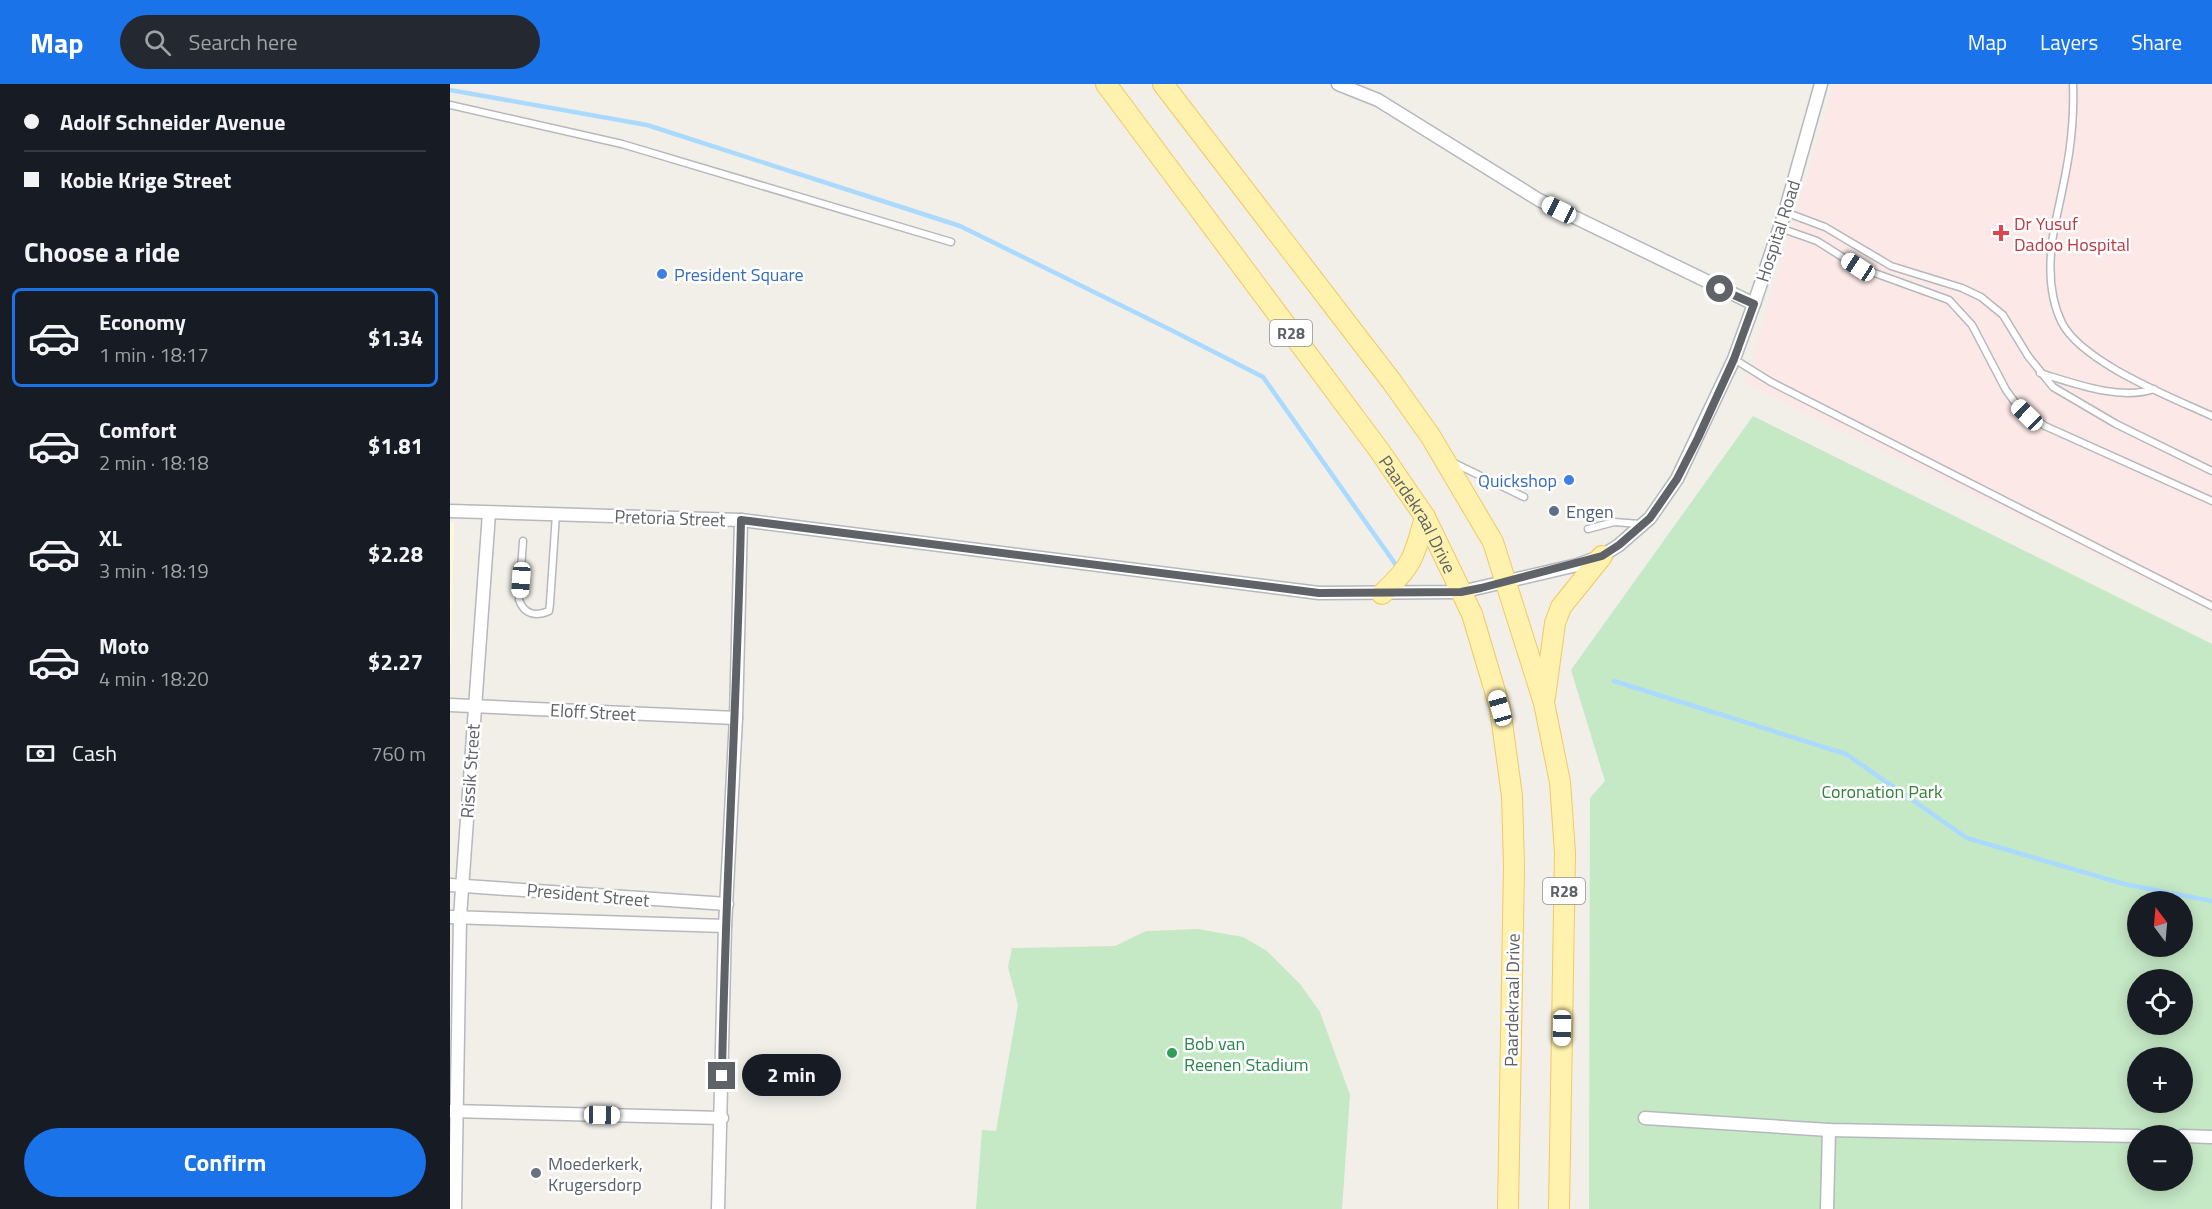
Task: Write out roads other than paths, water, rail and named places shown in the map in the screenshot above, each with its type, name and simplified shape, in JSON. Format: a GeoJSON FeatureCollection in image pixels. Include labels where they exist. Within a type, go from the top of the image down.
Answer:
{"type":"FeatureCollection","features":[{"type":"Feature","properties":{"kind":"main road","name":"Paardekraal Drive"},"geometry":{"type":"LineString","coordinates":[[1106,84],[1379,450],[1425,517],[1472,614],[1500,708],[1512,796],[1514,866],[1508,1209]]}},
{"type":"Feature","properties":{"kind":"main road","name":"R28"},"geometry":{"type":"LineString","coordinates":[[1162,84],[1392,382],[1444,458],[1493,542],[1544,703],[1560,782],[1565,854],[1559,1209]]}},
{"type":"Feature","properties":{"kind":"main road"},"geometry":{"type":"LineString","coordinates":[[1382,594],[1409,567],[1415,556],[1425,517]]}},
{"type":"Feature","properties":{"kind":"main road"},"geometry":{"type":"LineString","coordinates":[[1544,703],[1556,623],[1561,607],[1602,556]]}},
{"type":"Feature","properties":{"kind":"street"},"geometry":{"type":"LineString","coordinates":[[1338,84],[1378,100],[1539,200],[1754,304]]}},
{"type":"Feature","properties":{"kind":"street","name":"Hospital Road"},"geometry":{"type":"LineString","coordinates":[[1461,592],[1602,556],[1643,524],[1677,479],[1734,359],[1780,228],[1821,84]]}},
{"type":"Feature","properties":{"kind":"street","name":"Pretoria Street"},"geometry":{"type":"LineString","coordinates":[[450,511],[741,520],[1319,593],[1461,592]]}},
{"type":"Feature","properties":{"kind":"street","name":"Rissik Street"},"geometry":{"type":"LineString","coordinates":[[455,1209],[456,885],[474,706],[489,513]]}},
{"type":"Feature","properties":{"kind":"street"},"geometry":{"type":"LineString","coordinates":[[718,1209],[725,926],[736,718],[741,520]]}},
{"type":"Feature","properties":{"kind":"street","name":"Eloff Street"},"geometry":{"type":"LineString","coordinates":[[450,705],[736,718]]}},
{"type":"Feature","properties":{"kind":"street","name":"President Street"},"geometry":{"type":"LineString","coordinates":[[456,885],[727,904]]}},
{"type":"Feature","properties":{"kind":"street","name":"President Street"},"geometry":{"type":"LineString","coordinates":[[455,917],[725,926]]}},
{"type":"Feature","properties":{"kind":"street"},"geometry":{"type":"LineString","coordinates":[[454,1111],[722,1118]]}},
{"type":"Feature","properties":{"kind":"street"},"geometry":{"type":"LineString","coordinates":[[1645,1118],[1829,1130],[2127,1136]]}},
{"type":"Feature","properties":{"kind":"street"},"geometry":{"type":"LineString","coordinates":[[1827,1209],[1829,1130]]}},
{"type":"Feature","properties":{"kind":"street"},"geometry":{"type":"LineString","coordinates":[[2193,1136],[2212,1137]]}},
{"type":"Feature","properties":{"kind":"lane"},"geometry":{"type":"LineString","coordinates":[[2073,84],[2074,121],[2070,165],[2055,226],[2050,262],[2053,296],[2063,323],[2077,341],[2092,354],[2154,389],[2212,416]]}},
{"type":"Feature","properties":{"kind":"lane"},"geometry":{"type":"LineString","coordinates":[[450,105],[622,144],[951,242]]}},
{"type":"Feature","properties":{"kind":"lane"},"geometry":{"type":"LineString","coordinates":[[1785,212],[1824,227],[1891,266],[1962,288],[1981,297],[2003,315],[2040,372],[2053,387],[2077,402],[2212,471]]}},
{"type":"Feature","properties":{"kind":"lane"},"geometry":{"type":"LineString","coordinates":[[1780,228],[1817,241],[1858,267],[1949,300],[1972,326],[2006,390],[2027,415],[2045,426],[2212,501]]}},
{"type":"Feature","properties":{"kind":"lane"},"geometry":{"type":"LineString","coordinates":[[1734,359],[1771,382],[2212,606]]}},
{"type":"Feature","properties":{"kind":"lane"},"geometry":{"type":"LineString","coordinates":[[2040,372],[2120,392],[2144,393],[2154,389]]}},
{"type":"Feature","properties":{"kind":"lane"},"geometry":{"type":"LineString","coordinates":[[1444,458],[1524,497]]}},
{"type":"Feature","properties":{"kind":"lane"},"geometry":{"type":"LineString","coordinates":[[523,541],[519,600],[523,609],[531,614],[543,614],[549,611],[556,514]]}},
{"type":"Feature","properties":{"kind":"lane"},"geometry":{"type":"LineString","coordinates":[[1588,529],[1614,522],[1643,524]]}},
{"type":"Feature","properties":{"kind":"waterway"},"geometry":{"type":"LineString","coordinates":[[450,90],[647,125],[960,226],[1173,331],[1263,377],[1396,565]]}},
{"type":"Feature","properties":{"kind":"waterway"},"geometry":{"type":"LineString","coordinates":[[1614,681],[1846,754],[1967,838],[2124,884],[2212,901]]}},
{"type":"Feature","properties":{"kind":"place","name":"Dr Yusuf Dadoo Hospital"},"geometry":{"type":"Point","coordinates":[2001,233]}},
{"type":"Feature","properties":{"kind":"place","name":"President Square"},"geometry":{"type":"Point","coordinates":[662,274]}},
{"type":"Feature","properties":{"kind":"place","name":"Quickshop"},"geometry":{"type":"Point","coordinates":[1569,480]}},
{"type":"Feature","properties":{"kind":"place","name":"Engen"},"geometry":{"type":"Point","coordinates":[1554,511]}},
{"type":"Feature","properties":{"kind":"place","name":"Bob van Reenen Stadium"},"geometry":{"type":"Point","coordinates":[1172,1053]}},
{"type":"Feature","properties":{"kind":"place","name":"Moederkerk, Krugersdorp"},"geometry":{"type":"Point","coordinates":[536,1173]}},
{"type":"Feature","properties":{"kind":"park label","name":"Coronation Park"},"geometry":{"type":"Point","coordinates":[1882,791]}}]}
